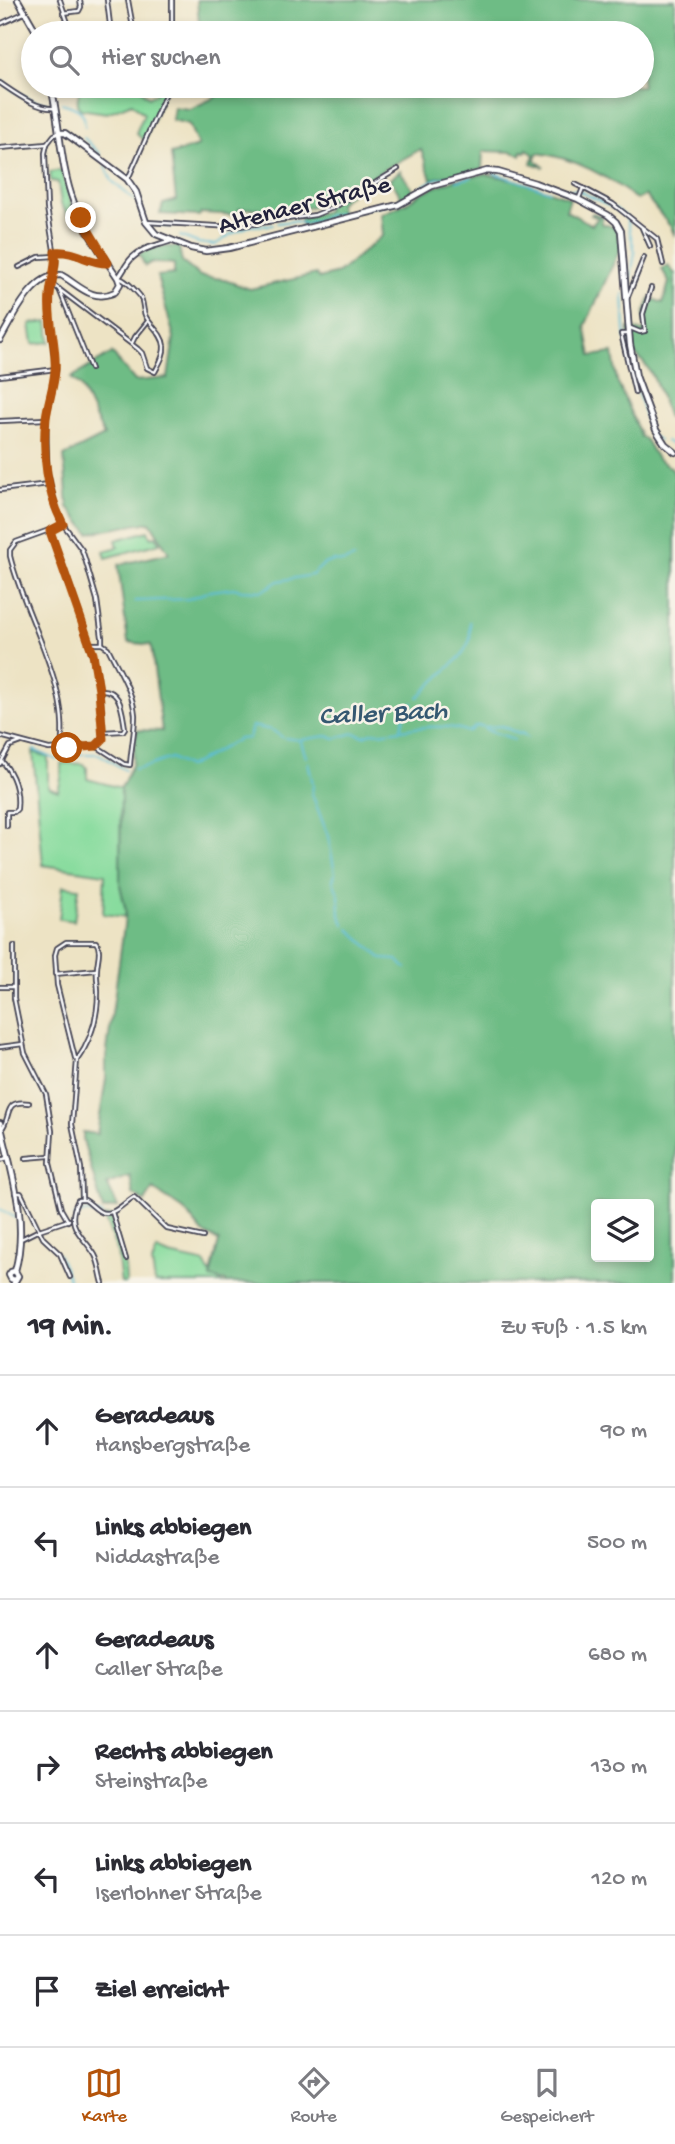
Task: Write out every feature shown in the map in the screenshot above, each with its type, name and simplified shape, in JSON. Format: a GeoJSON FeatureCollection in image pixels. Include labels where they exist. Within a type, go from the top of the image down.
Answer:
{"type":"FeatureCollection","features":[{"type":"Feature","properties":{"kind":"main road"},"geometry":{"type":"LineString","coordinates":[[18,0],[31,21]]}},
{"type":"Feature","properties":{"kind":"main road"},"geometry":{"type":"LineString","coordinates":[[0,340],[33,288],[43,279],[54,275],[92,295],[104,296],[118,289],[120,284],[85,226],[74,202],[66,177],[54,98]]}},
{"type":"Feature","properties":{"kind":"main road"},"geometry":{"type":"LineString","coordinates":[[59,133],[76,141],[127,179],[146,222]]}},
{"type":"Feature","properties":{"kind":"main road","name":"Altenaer Straße"},"geometry":{"type":"LineString","coordinates":[[146,222],[155,233],[170,241],[206,251],[229,248],[398,205],[432,186],[487,171],[581,193],[618,225],[622,238],[626,283],[627,332],[636,376],[659,436],[675,452]]}},
{"type":"Feature","properties":{"kind":"main road"},"geometry":{"type":"LineString","coordinates":[[0,1126],[21,1220],[21,1239],[15,1271],[18,1276],[14,1281],[7,1275],[15,1271]]}},
{"type":"Feature","properties":{"kind":"street"},"geometry":{"type":"LineString","coordinates":[[60,0],[67,21]]}},
{"type":"Feature","properties":{"kind":"street"},"geometry":{"type":"LineString","coordinates":[[63,13],[79,11],[80,0]]}},
{"type":"Feature","properties":{"kind":"street"},"geometry":{"type":"LineString","coordinates":[[107,0],[110,21]]}},
{"type":"Feature","properties":{"kind":"street"},"geometry":{"type":"LineString","coordinates":[[128,0],[132,21]]}},
{"type":"Feature","properties":{"kind":"street"},"geometry":{"type":"LineString","coordinates":[[172,0],[172,21]]}},
{"type":"Feature","properties":{"kind":"street"},"geometry":{"type":"LineString","coordinates":[[0,24],[26,12]]}},
{"type":"Feature","properties":{"kind":"street"},"geometry":{"type":"LineString","coordinates":[[0,83],[21,96]]}},
{"type":"Feature","properties":{"kind":"street"},"geometry":{"type":"LineString","coordinates":[[25,98],[42,107],[56,108]]}},
{"type":"Feature","properties":{"kind":"street"},"geometry":{"type":"LineString","coordinates":[[127,179],[164,98]]}},
{"type":"Feature","properties":{"kind":"street"},"geometry":{"type":"LineString","coordinates":[[59,133],[47,144],[45,153],[47,208],[55,254],[50,324],[56,369],[46,419],[47,470],[55,509],[85,559],[97,600],[102,644]]}},
{"type":"Feature","properties":{"kind":"street"},"geometry":{"type":"LineString","coordinates":[[0,148],[47,144]]}},
{"type":"Feature","properties":{"kind":"street"},"geometry":{"type":"LineString","coordinates":[[146,222],[233,227],[315,215],[335,207],[398,169]]}},
{"type":"Feature","properties":{"kind":"street"},"geometry":{"type":"LineString","coordinates":[[575,184],[581,193],[613,204],[657,239],[663,264]]}},
{"type":"Feature","properties":{"kind":"street"},"geometry":{"type":"LineString","coordinates":[[642,228],[650,246]]}},
{"type":"Feature","properties":{"kind":"street"},"geometry":{"type":"LineString","coordinates":[[52,284],[142,353],[147,368],[155,372],[163,354],[162,338],[148,321],[142,300],[125,280],[118,278],[133,257],[140,252],[150,246],[170,241]]}},
{"type":"Feature","properties":{"kind":"street"},"geometry":{"type":"LineString","coordinates":[[19,267],[39,257],[65,251],[101,264],[108,263]]}},
{"type":"Feature","properties":{"kind":"street"},"geometry":{"type":"LineString","coordinates":[[626,301],[644,257]]}},
{"type":"Feature","properties":{"kind":"street"},"geometry":{"type":"LineString","coordinates":[[635,393],[622,338],[627,332],[645,331],[643,314],[651,288]]}},
{"type":"Feature","properties":{"kind":"street"},"geometry":{"type":"LineString","coordinates":[[59,289],[91,369]]}},
{"type":"Feature","properties":{"kind":"street"},"geometry":{"type":"LineString","coordinates":[[131,344],[148,321]]}},
{"type":"Feature","properties":{"kind":"street"},"geometry":{"type":"LineString","coordinates":[[0,376],[56,369]]}},
{"type":"Feature","properties":{"kind":"street"},"geometry":{"type":"LineString","coordinates":[[0,422],[46,419]]}},
{"type":"Feature","properties":{"kind":"street"},"geometry":{"type":"LineString","coordinates":[[0,490],[49,484]]}},
{"type":"Feature","properties":{"kind":"street"},"geometry":{"type":"LineString","coordinates":[[61,747],[61,709],[55,685],[10,550],[16,542],[63,524]]}},
{"type":"Feature","properties":{"kind":"street"},"geometry":{"type":"LineString","coordinates":[[50,531],[89,645],[99,690],[103,739],[96,746]]}},
{"type":"Feature","properties":{"kind":"street"},"geometry":{"type":"LineString","coordinates":[[0,736],[58,750],[61,747],[96,746],[130,765],[135,719],[132,699],[108,648],[102,644],[89,645]]}},
{"type":"Feature","properties":{"kind":"street"},"geometry":{"type":"LineString","coordinates":[[99,690],[110,690],[117,696],[121,703],[125,728],[123,731],[103,732]]}},
{"type":"Feature","properties":{"kind":"street"},"geometry":{"type":"LineString","coordinates":[[7,826],[7,812],[17,809],[13,776],[1,763],[10,746],[8,739]]}},
{"type":"Feature","properties":{"kind":"street"},"geometry":{"type":"LineString","coordinates":[[10,746],[22,743]]}},
{"type":"Feature","properties":{"kind":"street"},"geometry":{"type":"LineString","coordinates":[[77,1060],[55,974],[55,955],[62,944],[93,942],[99,946],[96,1018],[89,1040],[77,1060],[72,1124],[81,1168],[82,1199]]}},
{"type":"Feature","properties":{"kind":"street"},"geometry":{"type":"LineString","coordinates":[[14,946],[14,987],[23,1044],[46,1094],[52,1131],[49,1156],[61,1209],[68,1221]]}},
{"type":"Feature","properties":{"kind":"street"},"geometry":{"type":"LineString","coordinates":[[55,974],[96,970]]}},
{"type":"Feature","properties":{"kind":"street"},"geometry":{"type":"LineString","coordinates":[[0,987],[14,987]]}},
{"type":"Feature","properties":{"kind":"street"},"geometry":{"type":"LineString","coordinates":[[0,1047],[23,1044]]}},
{"type":"Feature","properties":{"kind":"street"},"geometry":{"type":"LineString","coordinates":[[0,1126],[6,1126],[6,1115],[13,1105],[29,1103]]}},
{"type":"Feature","properties":{"kind":"street"},"geometry":{"type":"LineString","coordinates":[[26,1158],[49,1156]]}},
{"type":"Feature","properties":{"kind":"street"},"geometry":{"type":"LineString","coordinates":[[0,1160],[8,1158]]}},
{"type":"Feature","properties":{"kind":"street"},"geometry":{"type":"LineString","coordinates":[[15,1193],[21,1193],[43,1238],[60,1254],[70,1277]]}},
{"type":"Feature","properties":{"kind":"street"},"geometry":{"type":"LineString","coordinates":[[82,1199],[102,1213],[111,1212],[134,1197],[163,1227],[202,1237]]}},
{"type":"Feature","properties":{"kind":"street"},"geometry":{"type":"LineString","coordinates":[[82,1199],[76,1202],[72,1219],[78,1234],[95,1255],[103,1283]]}},
{"type":"Feature","properties":{"kind":"street"},"geometry":{"type":"LineString","coordinates":[[111,1212],[126,1259]]}},
{"type":"Feature","properties":{"kind":"street"},"geometry":{"type":"LineString","coordinates":[[21,1239],[72,1219]]}},
{"type":"Feature","properties":{"kind":"green space"},"geometry":{"type":"Polygon","coordinates":[[[197,0],[675,0],[675,236],[645,195],[637,200],[603,176],[551,155],[537,153],[535,160],[544,167],[531,163],[534,155],[527,149],[522,151],[521,155],[483,151],[482,169],[431,179],[421,149],[380,172],[339,203],[342,215],[302,226],[300,217],[327,211],[325,204],[304,208],[304,213],[287,215],[286,210],[260,211],[260,208],[239,209],[238,215],[160,214],[163,204],[176,200],[171,154],[198,146],[189,124],[172,120],[174,107],[190,109],[214,98],[654,98],[654,21],[199,21],[197,0]]]}},
{"type":"Feature","properties":{"kind":"green space"},"geometry":{"type":"Polygon","coordinates":[[[162,98],[144,141],[136,133],[144,114],[132,103],[107,113],[80,109],[78,100],[162,98]]]}},
{"type":"Feature","properties":{"kind":"green space"},"geometry":{"type":"Polygon","coordinates":[[[61,170],[75,215],[67,214],[61,204],[58,182],[51,181],[50,172],[61,170]]]}},
{"type":"Feature","properties":{"kind":"green space"},"geometry":{"type":"Polygon","coordinates":[[[400,171],[414,191],[402,198],[390,179],[400,171]]]}},
{"type":"Feature","properties":{"kind":"green space"},"geometry":{"type":"Polygon","coordinates":[[[485,174],[516,180],[570,198],[566,211],[592,225],[598,218],[591,215],[593,213],[603,217],[601,223],[616,228],[621,247],[585,326],[591,356],[613,353],[617,381],[641,437],[646,440],[657,459],[672,468],[675,476],[675,1283],[226,1283],[210,1278],[219,1241],[203,1233],[184,1210],[153,1189],[145,1202],[133,1194],[130,1176],[107,1184],[118,1207],[103,1210],[83,1140],[83,1132],[97,1134],[126,911],[120,885],[121,788],[132,765],[137,730],[162,731],[151,645],[128,642],[118,565],[169,553],[150,522],[89,533],[68,507],[64,456],[104,436],[81,387],[71,378],[112,353],[135,381],[168,378],[174,337],[157,276],[174,274],[174,264],[152,262],[145,266],[139,254],[144,251],[158,247],[179,247],[182,262],[200,276],[222,279],[250,289],[316,274],[319,278],[338,273],[383,235],[381,214],[453,180],[485,174]]]}},
{"type":"Feature","properties":{"kind":"green space"},"geometry":{"type":"Polygon","coordinates":[[[668,265],[675,274],[675,422],[668,418],[659,390],[646,365],[631,352],[629,328],[644,332],[644,314],[650,298],[663,303],[669,282],[662,269],[668,265]]]}},
{"type":"Feature","properties":{"kind":"green space"},"geometry":{"type":"Polygon","coordinates":[[[48,322],[50,342],[33,344],[30,324],[48,322]]]}},
{"type":"Feature","properties":{"kind":"green space"},"geometry":{"type":"Polygon","coordinates":[[[148,531],[150,537],[156,536],[160,543],[106,558],[104,551],[118,547],[116,540],[148,531]]]}},
{"type":"Feature","properties":{"kind":"green space"},"geometry":{"type":"Polygon","coordinates":[[[33,752],[48,757],[48,787],[58,791],[61,763],[84,764],[87,768],[87,779],[121,788],[120,885],[125,917],[103,914],[105,874],[43,865],[33,752]]]}},
{"type":"Feature","properties":{"kind":"green space"},"geometry":{"type":"Polygon","coordinates":[[[63,886],[79,888],[74,921],[59,919],[63,886]]]}},
{"type":"Feature","properties":{"kind":"green space"},"geometry":{"type":"Polygon","coordinates":[[[110,1216],[125,1266],[126,1283],[121,1283],[117,1251],[104,1217],[110,1216]]]}},
{"type":"Feature","properties":{"kind":"green space"},"geometry":{"type":"Polygon","coordinates":[[[157,1250],[206,1263],[210,1272],[223,1283],[155,1283],[152,1263],[157,1250]]]}},
{"type":"Feature","properties":{"kind":"waterway"},"geometry":{"type":"LineString","coordinates":[[0,80],[21,94]]}},
{"type":"Feature","properties":{"kind":"waterway"},"geometry":{"type":"LineString","coordinates":[[30,98],[47,103]]}},
{"type":"Feature","properties":{"kind":"waterway"},"geometry":{"type":"LineString","coordinates":[[62,103],[82,113],[85,127]]}},
{"type":"Feature","properties":{"kind":"waterway"},"geometry":{"type":"LineString","coordinates":[[84,138],[100,154]]}},
{"type":"Feature","properties":{"kind":"waterway"},"geometry":{"type":"LineString","coordinates":[[105,166],[112,181],[134,200]]}},
{"type":"Feature","properties":{"kind":"waterway"},"geometry":{"type":"LineString","coordinates":[[494,173],[549,191]]}},
{"type":"Feature","properties":{"kind":"waterway"},"geometry":{"type":"LineString","coordinates":[[377,206],[396,202],[436,179],[452,176]]}},
{"type":"Feature","properties":{"kind":"waterway"},"geometry":{"type":"LineString","coordinates":[[457,181],[472,177]]}},
{"type":"Feature","properties":{"kind":"waterway"},"geometry":{"type":"LineString","coordinates":[[562,190],[577,190],[616,209],[626,217],[635,252],[629,287]]}},
{"type":"Feature","properties":{"kind":"waterway"},"geometry":{"type":"LineString","coordinates":[[360,209],[374,206]]}},
{"type":"Feature","properties":{"kind":"waterway"},"geometry":{"type":"LineString","coordinates":[[277,223],[294,221],[306,224],[342,213]]}},
{"type":"Feature","properties":{"kind":"waterway"},"geometry":{"type":"LineString","coordinates":[[155,224],[172,227]]}},
{"type":"Feature","properties":{"kind":"waterway"},"geometry":{"type":"LineString","coordinates":[[180,236],[198,243],[215,245],[249,226],[273,225]]}},
{"type":"Feature","properties":{"kind":"waterway"},"geometry":{"type":"LineString","coordinates":[[623,294],[625,331],[632,372],[650,435],[659,440]]}},
{"type":"Feature","properties":{"kind":"waterway"},"geometry":{"type":"LineString","coordinates":[[666,441],[675,447]]}},
{"type":"Feature","properties":{"kind":"waterway"},"geometry":{"type":"LineString","coordinates":[[135,601],[188,599],[210,591],[233,588],[262,591],[278,581],[312,575],[324,564],[354,558]]}},
{"type":"Feature","properties":{"kind":"waterway"},"geometry":{"type":"LineString","coordinates":[[418,697],[462,655],[470,640],[470,622]]}},
{"type":"Feature","properties":{"kind":"waterway"},"geometry":{"type":"LineString","coordinates":[[400,730],[413,703]]}},
{"type":"Feature","properties":{"kind":"waterway","name":"Caller Bach"},"geometry":{"type":"LineString","coordinates":[[134,769],[171,758],[188,767],[239,739],[249,738],[252,726],[272,730],[282,737]]}},
{"type":"Feature","properties":{"kind":"waterway","name":"Caller Bach"},"geometry":{"type":"LineString","coordinates":[[285,738],[336,738],[354,733],[364,736],[374,732],[436,727],[468,732],[476,726],[482,726],[514,740]]}},
{"type":"Feature","properties":{"kind":"waterway","name":"Caller Bach"},"geometry":{"type":"LineString","coordinates":[[485,727],[502,726],[528,738]]}},
{"type":"Feature","properties":{"kind":"waterway"},"geometry":{"type":"LineString","coordinates":[[301,742],[306,757]]}},
{"type":"Feature","properties":{"kind":"waterway","name":"Caller Bach"},"geometry":{"type":"LineString","coordinates":[[34,750],[57,760]]}},
{"type":"Feature","properties":{"kind":"waterway","name":"Caller Bach"},"geometry":{"type":"LineString","coordinates":[[63,759],[73,754],[99,754],[125,770]]}},
{"type":"Feature","properties":{"kind":"waterway"},"geometry":{"type":"LineString","coordinates":[[308,762],[313,784],[312,794],[328,836],[335,873],[333,881],[339,896],[340,916],[345,925]]}},
{"type":"Feature","properties":{"kind":"waterway"},"geometry":{"type":"LineString","coordinates":[[349,929],[382,959],[397,960],[406,968]]}},
{"type":"Feature","properties":{"kind":"waterway"},"geometry":{"type":"LineString","coordinates":[[0,1209],[16,1218]]}},
{"type":"Feature","properties":{"kind":"waterway"},"geometry":{"type":"LineString","coordinates":[[74,1216],[84,1212],[103,1215]]}},
{"type":"Feature","properties":{"kind":"waterway"},"geometry":{"type":"LineString","coordinates":[[58,1254],[70,1282]]}},
{"type":"Feature","properties":{"kind":"route"},"geometry":{"type":"LineString","coordinates":[[67,748],[96,746],[101,744],[103,739],[93,654],[50,531],[63,524],[55,509],[47,470],[46,419],[56,369],[50,324],[55,252],[65,251],[101,264],[108,263],[81,218]]}}]}
